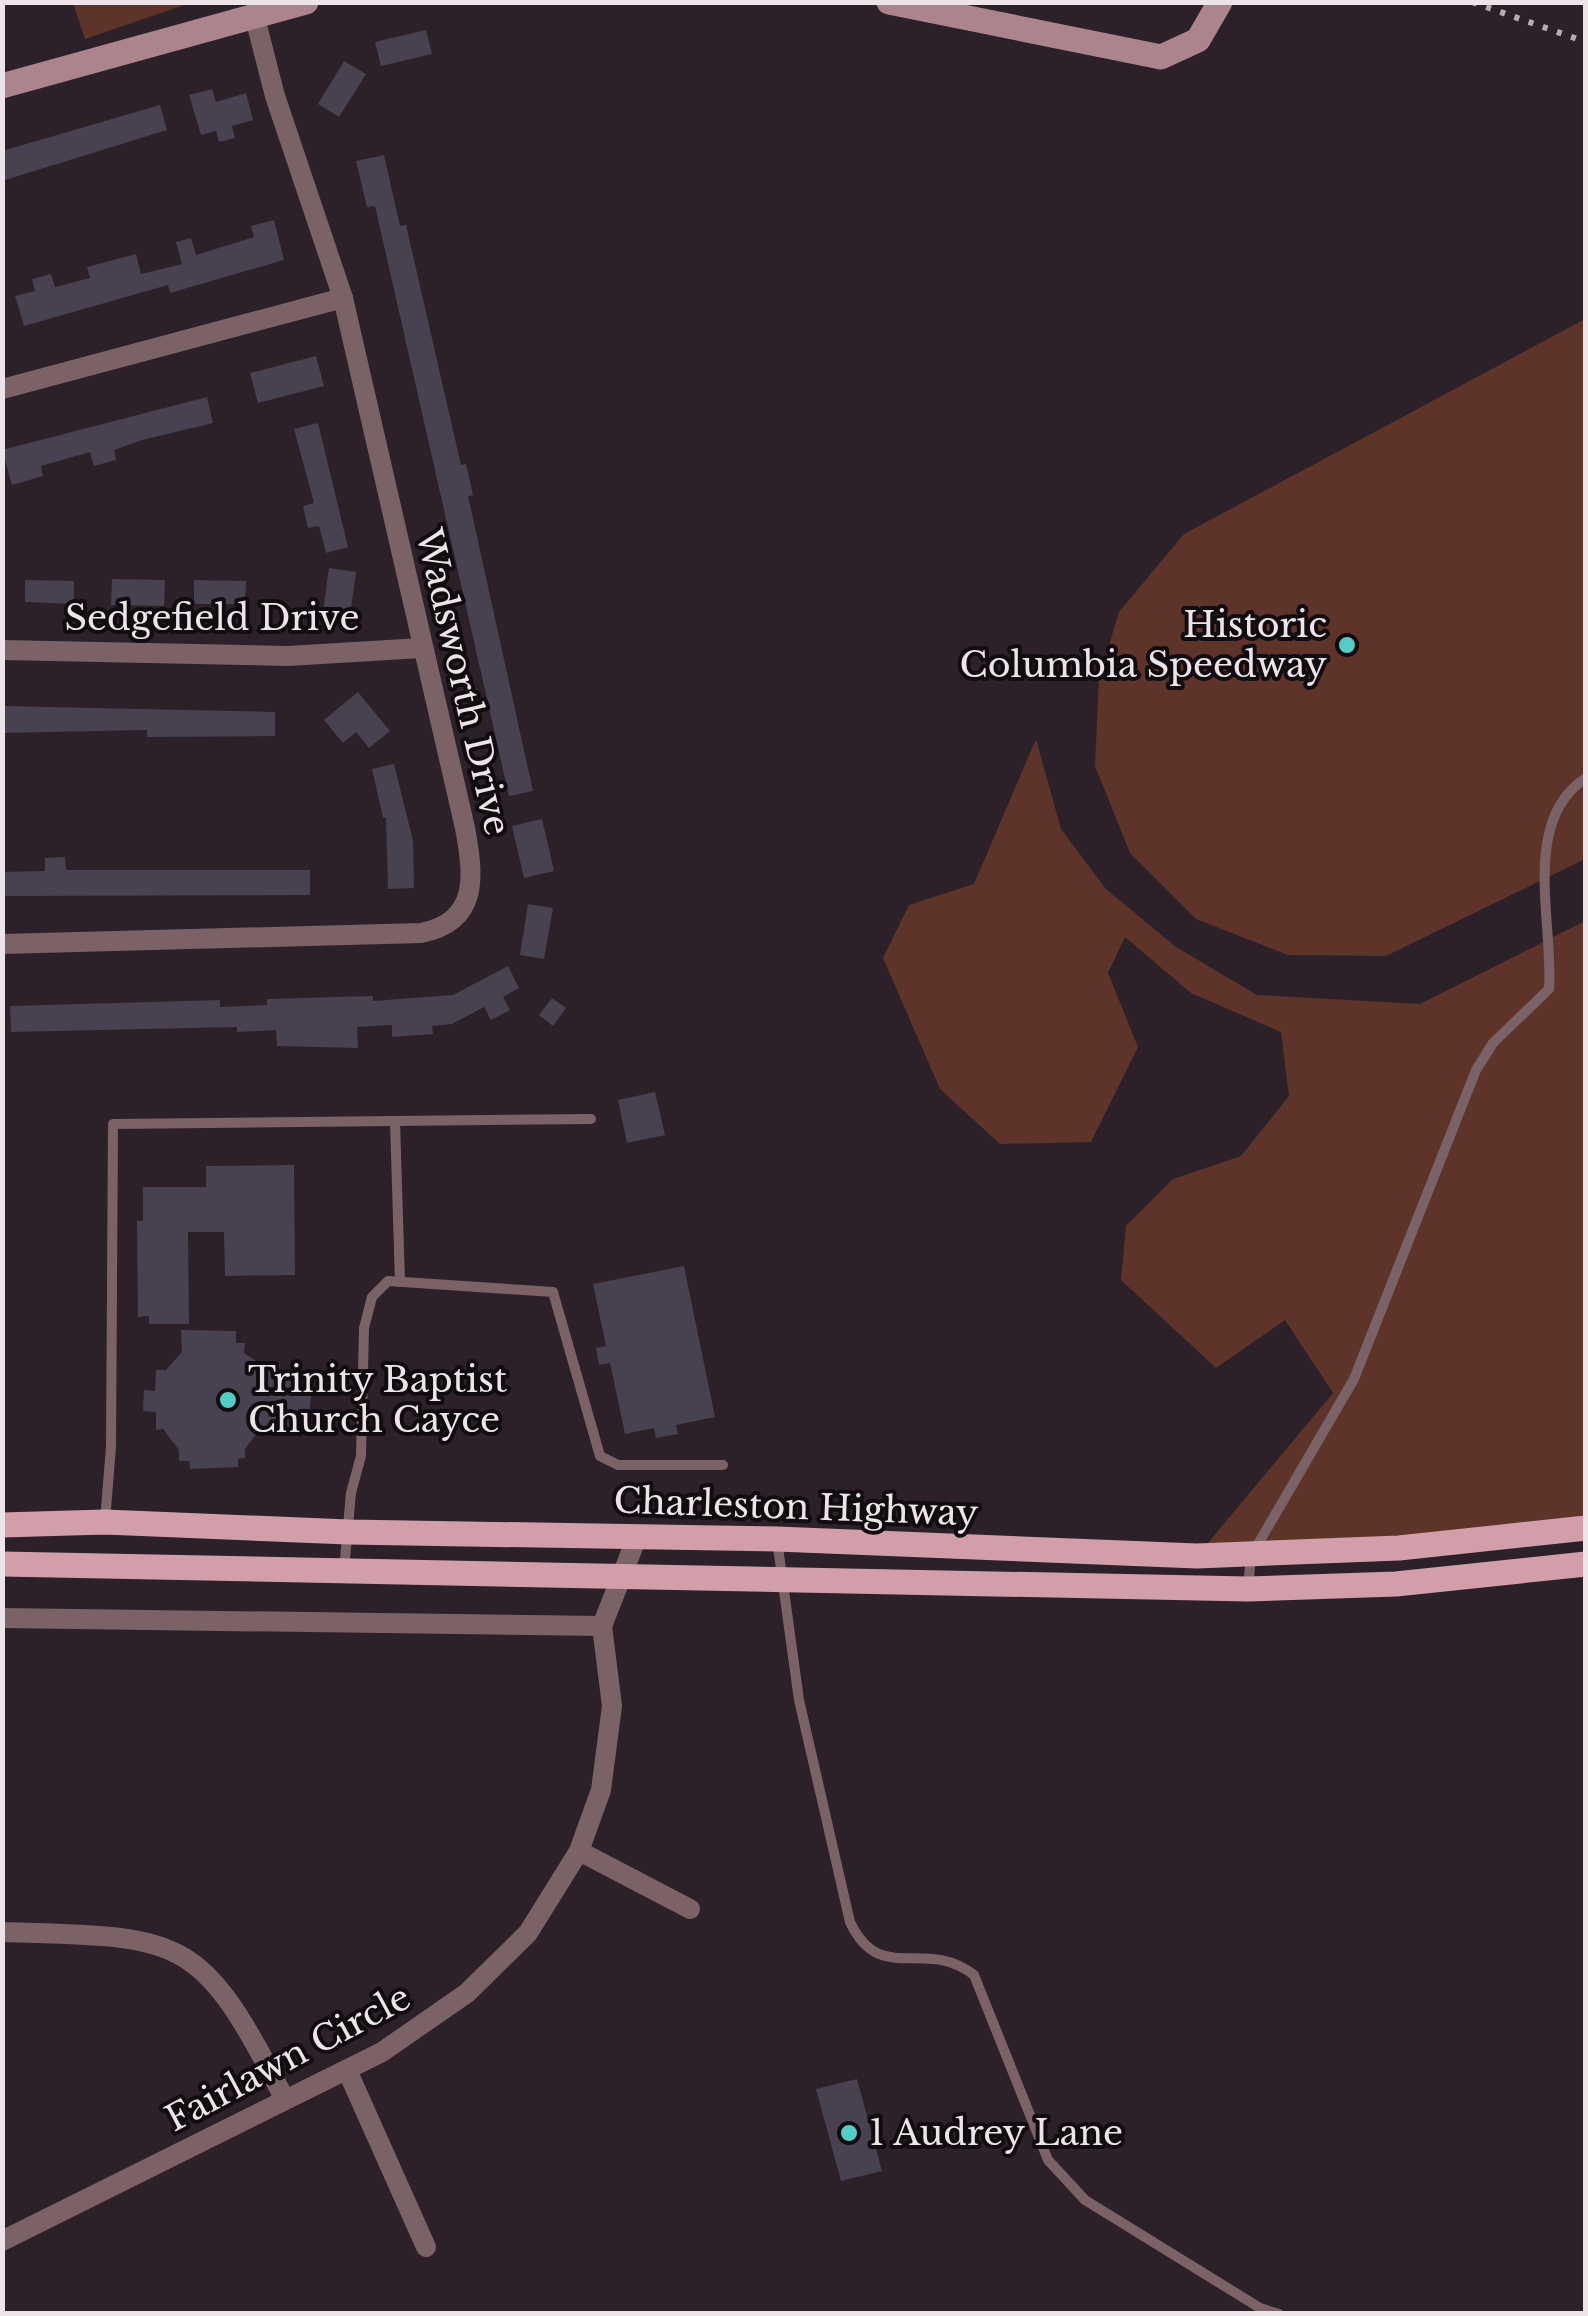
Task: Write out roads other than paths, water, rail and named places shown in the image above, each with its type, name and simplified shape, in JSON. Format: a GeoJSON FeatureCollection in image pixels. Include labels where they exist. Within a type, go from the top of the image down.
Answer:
{"type":"FeatureCollection","features":[{"type":"Feature","properties":{"kind":"main road","name":"Charleston Highway"},"geometry":{"type":"LineString","coordinates":[[2,1525],[105,1522],[348,1532],[777,1538],[1251,1556],[1399,1548],[1586,1528]]}},
{"type":"Feature","properties":{"kind":"main road","name":"Charleston Highway"},"geometry":{"type":"LineString","coordinates":[[2,1564],[1248,1589],[1396,1584],[1586,1564]]}},
{"type":"Feature","properties":{"kind":"street"},"geometry":{"type":"LineString","coordinates":[[2,86],[306,2]]}},
{"type":"Feature","properties":{"kind":"street"},"geometry":{"type":"LineString","coordinates":[[889,2],[1161,57],[1198,40],[1220,2]]}},
{"type":"Feature","properties":{"kind":"street","name":"Wadsworth Drive"},"geometry":{"type":"LineString","coordinates":[[2,944],[421,934],[443,929],[458,917],[470,892],[469,849],[343,298],[275,96],[255,18]]}},
{"type":"Feature","properties":{"kind":"street"},"geometry":{"type":"LineString","coordinates":[[2,389],[343,298]]}},
{"type":"Feature","properties":{"kind":"street","name":"Sedgefield Drive"},"geometry":{"type":"LineString","coordinates":[[2,650],[288,656],[421,648]]}},
{"type":"Feature","properties":{"kind":"street","name":"Fairlawn Circle"},"geometry":{"type":"LineString","coordinates":[[2,2241],[346,2070],[415,2031],[499,1964],[543,1914],[579,1851],[601,1790],[611,1728],[602,1626],[637,1537]]}},
{"type":"Feature","properties":{"kind":"street"},"geometry":{"type":"LineString","coordinates":[[2,1618],[602,1626]]}},
{"type":"Feature","properties":{"kind":"street"},"geometry":{"type":"LineString","coordinates":[[579,1851],[690,1909]]}},
{"type":"Feature","properties":{"kind":"street"},"geometry":{"type":"LineString","coordinates":[[2,1932],[142,1940],[183,1954],[201,1966],[229,1998],[284,2098]]}},
{"type":"Feature","properties":{"kind":"street"},"geometry":{"type":"LineString","coordinates":[[346,2070],[426,2248]]}},
{"type":"Feature","properties":{"kind":"lane"},"geometry":{"type":"LineString","coordinates":[[1248,1589],[1251,1556],[1354,1379],[1476,1070],[1493,1043],[1549,989],[1545,864],[1556,808],[1586,778]]}},
{"type":"Feature","properties":{"kind":"lane"},"geometry":{"type":"LineString","coordinates":[[105,1522],[111,1447],[113,1124],[592,1119]]}},
{"type":"Feature","properties":{"kind":"lane"},"geometry":{"type":"LineString","coordinates":[[395,1121],[400,1282]]}},
{"type":"Feature","properties":{"kind":"lane"},"geometry":{"type":"LineString","coordinates":[[344,1572],[351,1492],[361,1456],[364,1328],[372,1298],[388,1282],[553,1292],[600,1456],[618,1465],[723,1466]]}},
{"type":"Feature","properties":{"kind":"lane"},"geometry":{"type":"LineString","coordinates":[[777,1538],[800,1700],[850,1922],[861,1945],[878,1955],[907,1959],[938,1956],[956,1961],[974,1975],[1048,2160],[1085,2200],[1245,2298],[1280,2314]]}},
{"type":"Feature","properties":{"kind":"railway"},"geometry":{"type":"LineString","coordinates":[[1472,2],[1586,42]]}},
{"type":"Feature","properties":{"kind":"place","name":"Historic Columbia Speedway"},"geometry":{"type":"Point","coordinates":[1347,645]}},
{"type":"Feature","properties":{"kind":"place","name":"Trinity Baptist Church Cayce"},"geometry":{"type":"Point","coordinates":[228,1400]}},
{"type":"Feature","properties":{"kind":"place","name":"1 Audrey Lane"},"geometry":{"type":"Point","coordinates":[849,2133]}}]}
